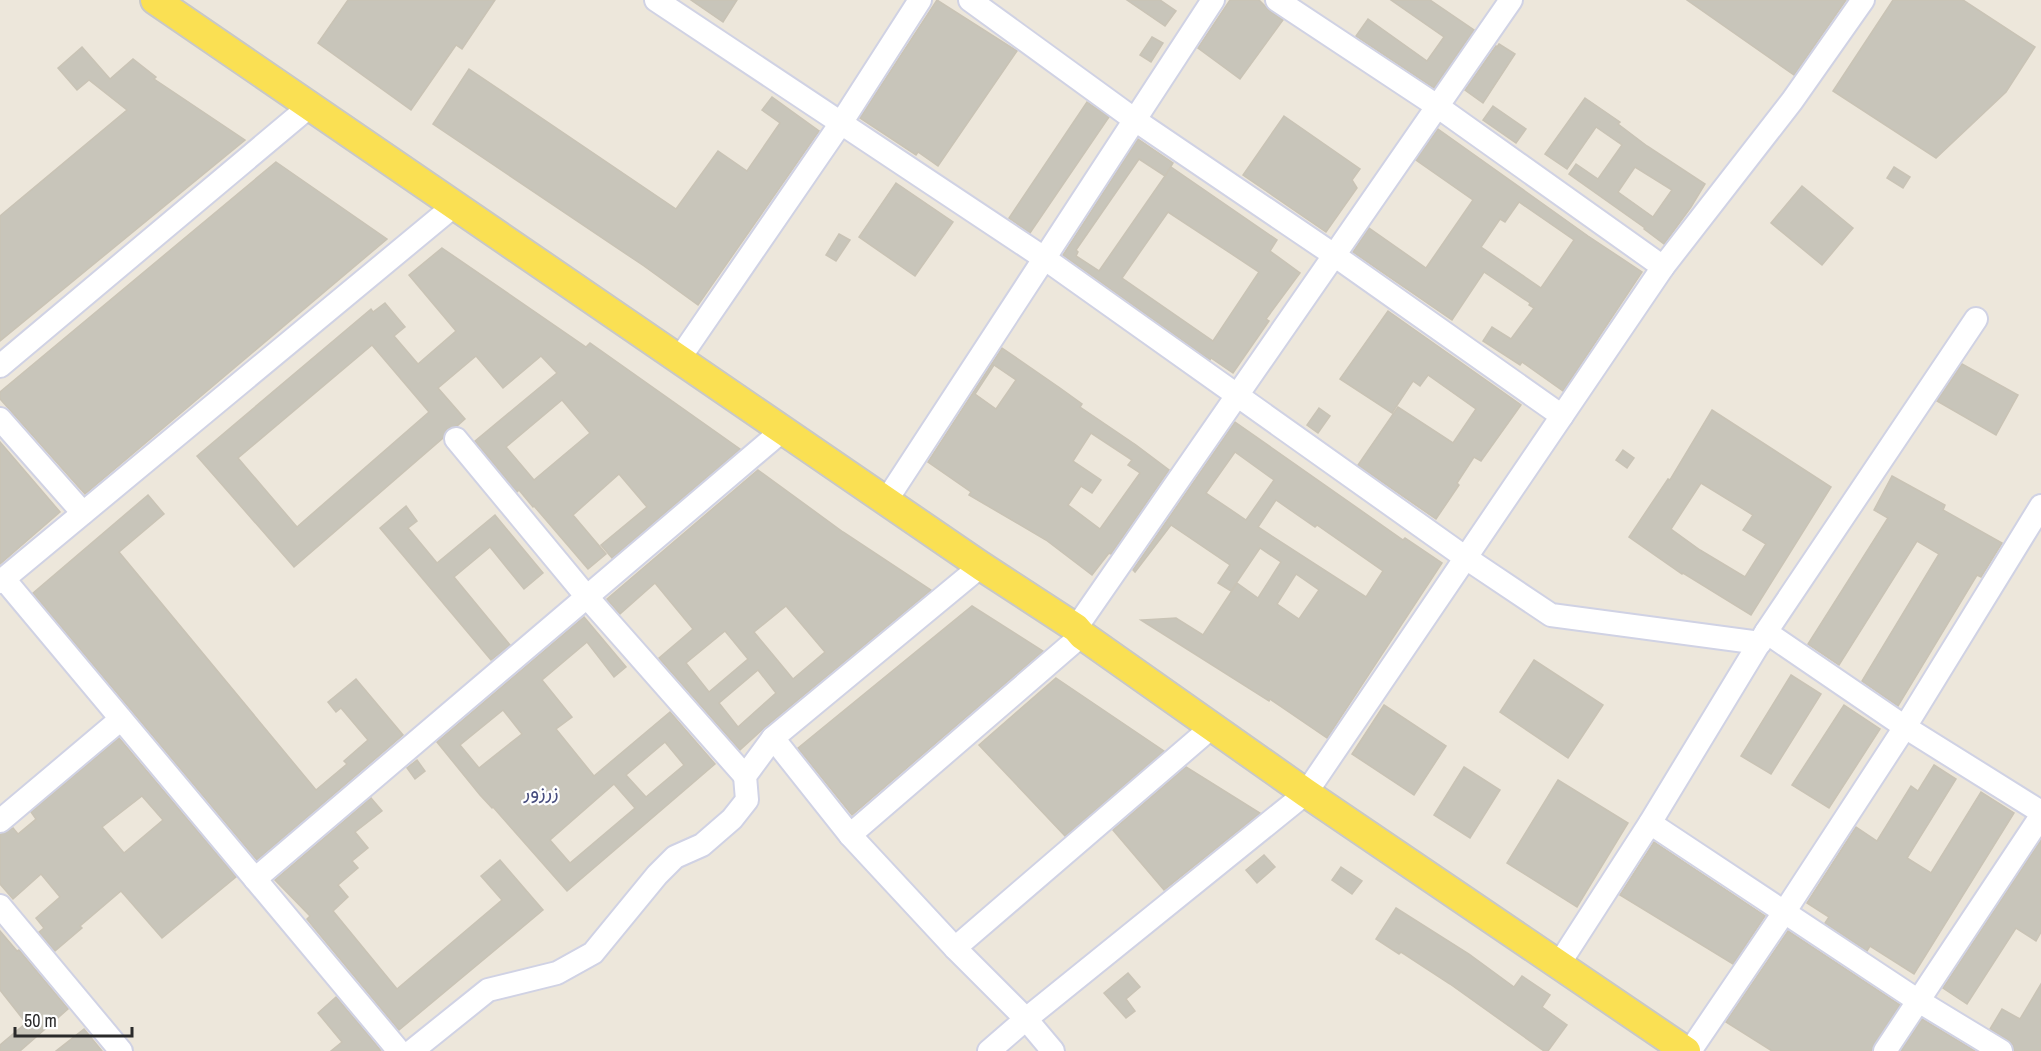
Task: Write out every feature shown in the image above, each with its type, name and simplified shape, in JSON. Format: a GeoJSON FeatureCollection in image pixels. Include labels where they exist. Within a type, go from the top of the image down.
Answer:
{"type":"FeatureCollection","features":[{"type":"Feature","properties":{"kind":"main road"},"geometry":{"type":"LineString","coordinates":[[155,0],[1079,632],[1306,793],[1688,1051]]}},
{"type":"Feature","properties":{"kind":"street"},"geometry":{"type":"LineString","coordinates":[[656,0],[1044,258],[1466,558],[1551,615],[1763,638],[2041,814],[1885,1051]]}},
{"type":"Feature","properties":{"kind":"street"},"geometry":{"type":"LineString","coordinates":[[679,358],[841,123],[920,0]]}},
{"type":"Feature","properties":{"kind":"street"},"geometry":{"type":"LineString","coordinates":[[970,0],[1135,120],[1334,255],[1562,416]]}},
{"type":"Feature","properties":{"kind":"street"},"geometry":{"type":"LineString","coordinates":[[886,501],[1213,0]]}},
{"type":"Feature","properties":{"kind":"street"},"geometry":{"type":"LineString","coordinates":[[1277,0],[1437,106],[1663,267]]}},
{"type":"Feature","properties":{"kind":"street"},"geometry":{"type":"LineString","coordinates":[[989,1051],[1306,793],[1663,267],[1792,100],[1863,0]]}},
{"type":"Feature","properties":{"kind":"street"},"geometry":{"type":"LineString","coordinates":[[850,835],[1079,632],[1237,396],[1437,106],[1501,3]]}},
{"type":"Feature","properties":{"kind":"street"},"geometry":{"type":"LineString","coordinates":[[0,366],[310,106]]}},
{"type":"Feature","properties":{"kind":"street"},"geometry":{"type":"LineString","coordinates":[[399,1051],[121,719],[2,581],[455,205]]}},
{"type":"Feature","properties":{"kind":"street"},"geometry":{"type":"LineString","coordinates":[[1559,964],[1650,823],[1763,638],[1976,319]]}},
{"type":"Feature","properties":{"kind":"street"},"geometry":{"type":"LineString","coordinates":[[0,419],[83,513]]}},
{"type":"Feature","properties":{"kind":"street"},"geometry":{"type":"LineString","coordinates":[[255,879],[783,430]]}},
{"type":"Feature","properties":{"kind":"street"},"geometry":{"type":"LineString","coordinates":[[412,1051],[488,990],[557,973],[593,953],[675,856],[702,845],[732,819],[747,800],[745,776],[587,597],[456,440]]}},
{"type":"Feature","properties":{"kind":"street"},"geometry":{"type":"LineString","coordinates":[[1688,1051],[1785,911],[1905,727],[2041,506]]}},
{"type":"Feature","properties":{"kind":"street"},"geometry":{"type":"LineString","coordinates":[[745,776],[774,738],[981,566]]}},
{"type":"Feature","properties":{"kind":"street"},"geometry":{"type":"LineString","coordinates":[[0,821],[121,719]]}},
{"type":"Feature","properties":{"kind":"street"},"geometry":{"type":"LineString","coordinates":[[955,948],[1212,727]]}},
{"type":"Feature","properties":{"kind":"street"},"geometry":{"type":"LineString","coordinates":[[774,738],[850,835],[955,948],[1026,1019],[1053,1051]]}},
{"type":"Feature","properties":{"kind":"street"},"geometry":{"type":"LineString","coordinates":[[1650,823],[1917,1000],[2001,1051]]}},
{"type":"Feature","properties":{"kind":"street"},"geometry":{"type":"LineString","coordinates":[[0,906],[121,1051]]}},
{"type":"Feature","properties":{"kind":"building"},"geometry":{"type":"Polygon","coordinates":[[[348,0],[495,0],[462,49],[456,45],[411,110],[318,43],[348,0]]]}},
{"type":"Feature","properties":{"kind":"building"},"geometry":{"type":"Polygon","coordinates":[[[691,0],[737,0],[723,22],[691,0]]]}},
{"type":"Feature","properties":{"kind":"building"},"geometry":{"type":"Polygon","coordinates":[[[937,0],[1017,51],[938,166],[918,152],[916,155],[860,118],[937,0]]]}},
{"type":"Feature","properties":{"kind":"building"},"geometry":{"type":"Polygon","coordinates":[[[1127,0],[1160,0],[1176,11],[1165,26],[1127,0]]]}},
{"type":"Feature","properties":{"kind":"building"},"geometry":{"type":"Polygon","coordinates":[[[1230,0],[1259,0],[1283,20],[1240,79],[1198,48],[1230,0]]]}},
{"type":"Feature","properties":{"kind":"building"},"geometry":{"type":"Polygon","coordinates":[[[1391,0],[1430,0],[1474,30],[1434,88],[1356,36],[1368,19],[1427,61],[1444,37],[1391,0]]]}},
{"type":"Feature","properties":{"kind":"building"},"geometry":{"type":"Polygon","coordinates":[[[1687,0],[1846,0],[1794,75],[1687,0]]]}},
{"type":"Feature","properties":{"kind":"building"},"geometry":{"type":"Polygon","coordinates":[[[1893,0],[1963,0],[2035,47],[2006,92],[1936,158],[1833,91],[1893,0]]]}},
{"type":"Feature","properties":{"kind":"building"},"geometry":{"type":"Polygon","coordinates":[[[1152,37],[1163,43],[1151,62],[1140,55],[1152,37]]]}},
{"type":"Feature","properties":{"kind":"building"},"geometry":{"type":"Polygon","coordinates":[[[1499,44],[1515,54],[1483,103],[1465,90],[1499,44]]]}},
{"type":"Feature","properties":{"kind":"building"},"geometry":{"type":"Polygon","coordinates":[[[82,47],[110,79],[133,59],[156,77],[154,79],[245,140],[0,341],[0,216],[127,110],[89,80],[77,90],[58,68],[82,47]]]}},
{"type":"Feature","properties":{"kind":"building"},"geometry":{"type":"Polygon","coordinates":[[[469,69],[676,209],[718,151],[747,171],[780,123],[762,110],[772,97],[819,131],[698,305],[433,124],[469,69]]]}},
{"type":"Feature","properties":{"kind":"building"},"geometry":{"type":"Polygon","coordinates":[[[1585,98],[1620,122],[1618,124],[1647,146],[1705,184],[1664,244],[1569,174],[1576,164],[1598,179],[1622,145],[1596,127],[1567,169],[1545,154],[1585,98]],[[1635,167],[1618,192],[1653,217],[1672,190],[1635,167]]]}},
{"type":"Feature","properties":{"kind":"building"},"geometry":{"type":"Polygon","coordinates":[[[1087,102],[1109,117],[1030,233],[1009,218],[1087,102]]]}},
{"type":"Feature","properties":{"kind":"building"},"geometry":{"type":"Polygon","coordinates":[[[1493,106],[1526,129],[1516,143],[1483,120],[1493,106]]]}},
{"type":"Feature","properties":{"kind":"building"},"geometry":{"type":"Polygon","coordinates":[[[1284,116],[1360,169],[1352,180],[1357,188],[1326,232],[1243,175],[1284,116]]]}},
{"type":"Feature","properties":{"kind":"building"},"geometry":{"type":"Polygon","coordinates":[[[1438,129],[1642,272],[1563,391],[1522,362],[1520,365],[1483,341],[1492,327],[1511,339],[1534,308],[1484,272],[1452,320],[1353,252],[1369,228],[1426,268],[1473,200],[1416,160],[1438,129]],[[1519,202],[1505,222],[1500,219],[1481,247],[1541,288],[1574,240],[1519,202]]]}},
{"type":"Feature","properties":{"kind":"building"},"geometry":{"type":"Polygon","coordinates":[[[1138,139],[1173,163],[1165,176],[1171,167],[1277,240],[1270,251],[1300,273],[1266,319],[1269,321],[1233,373],[1211,358],[1210,360],[1063,255],[1138,139]],[[1139,159],[1076,250],[1078,252],[1076,256],[1099,271],[1165,176],[1139,159]],[[1168,212],[1122,278],[1213,341],[1259,272],[1168,212]]]}},
{"type":"Feature","properties":{"kind":"building"},"geometry":{"type":"Polygon","coordinates":[[[276,162],[387,239],[85,494],[0,399],[0,392],[276,162]]]}},
{"type":"Feature","properties":{"kind":"building"},"geometry":{"type":"Polygon","coordinates":[[[1894,167],[1910,177],[1903,188],[1887,178],[1894,167]]]}},
{"type":"Feature","properties":{"kind":"building"},"geometry":{"type":"Polygon","coordinates":[[[896,183],[953,222],[915,276],[859,237],[896,183]]]}},
{"type":"Feature","properties":{"kind":"building"},"geometry":{"type":"Polygon","coordinates":[[[1802,186],[1853,228],[1822,265],[1771,223],[1802,186]]]}},
{"type":"Feature","properties":{"kind":"building"},"geometry":{"type":"Polygon","coordinates":[[[839,234],[850,240],[836,261],[826,255],[839,234]]]}},
{"type":"Feature","properties":{"kind":"building"},"geometry":{"type":"Polygon","coordinates":[[[442,248],[586,347],[590,343],[740,449],[612,558],[601,545],[647,507],[619,474],[573,515],[606,554],[588,569],[534,506],[519,490],[517,492],[475,441],[557,373],[541,356],[503,388],[476,356],[438,388],[465,419],[457,426],[447,429],[443,438],[294,567],[197,456],[371,309],[373,312],[385,303],[405,327],[394,336],[418,364],[456,331],[409,275],[442,248]],[[372,345],[238,458],[297,527],[429,412],[372,345]],[[562,400],[506,447],[534,480],[590,433],[562,400]]]}},
{"type":"Feature","properties":{"kind":"building"},"geometry":{"type":"Polygon","coordinates":[[[1388,311],[1521,405],[1481,461],[1474,457],[1457,483],[1459,485],[1436,519],[1358,465],[1398,407],[1453,443],[1476,409],[1428,375],[1420,386],[1413,381],[1392,413],[1340,379],[1388,311]]]}},
{"type":"Feature","properties":{"kind":"building"},"geometry":{"type":"Polygon","coordinates":[[[1002,348],[1082,404],[1080,407],[1169,470],[1111,554],[1109,553],[1092,575],[1046,540],[969,495],[971,492],[928,462],[1002,348]],[[994,365],[975,394],[996,409],[1016,380],[994,365]],[[1091,433],[1073,461],[1101,480],[1092,493],[1081,486],[1068,505],[1100,529],[1140,473],[1128,465],[1132,460],[1091,433]]]}},
{"type":"Feature","properties":{"kind":"building"},"geometry":{"type":"Polygon","coordinates":[[[1962,364],[2018,395],[1996,435],[1937,401],[1962,364]]]}},
{"type":"Feature","properties":{"kind":"building"},"geometry":{"type":"Polygon","coordinates":[[[1319,408],[1330,416],[1318,433],[1307,425],[1319,408]]]}},
{"type":"Feature","properties":{"kind":"building"},"geometry":{"type":"Polygon","coordinates":[[[1712,410],[1831,487],[1751,615],[1682,574],[1629,537],[1668,479],[1670,480],[1712,410]],[[1701,483],[1671,529],[1700,550],[1745,577],[1766,544],[1743,530],[1753,515],[1701,483]]]}},
{"type":"Feature","properties":{"kind":"building"},"geometry":{"type":"Polygon","coordinates":[[[1235,422],[1403,540],[1405,538],[1442,563],[1327,738],[1270,699],[1269,701],[1141,620],[1176,618],[1203,635],[1237,583],[1258,598],[1281,562],[1260,548],[1231,591],[1218,583],[1230,565],[1171,525],[1135,572],[1133,570],[1235,422]],[[1235,452],[1206,493],[1246,520],[1274,480],[1235,452]],[[1276,500],[1258,527],[1366,597],[1383,571],[1317,525],[1315,527],[1276,500]],[[1296,574],[1277,604],[1299,619],[1319,590],[1296,574]]]}},
{"type":"Feature","properties":{"kind":"building"},"geometry":{"type":"Polygon","coordinates":[[[0,442],[60,512],[0,564],[0,442]]]}},
{"type":"Feature","properties":{"kind":"building"},"geometry":{"type":"Polygon","coordinates":[[[1623,450],[1634,458],[1627,468],[1616,460],[1623,450]]]}},
{"type":"Feature","properties":{"kind":"building"},"geometry":{"type":"Polygon","coordinates":[[[758,470],[843,532],[931,590],[740,750],[659,658],[693,629],[655,583],[620,614],[607,599],[758,470]],[[786,606],[754,632],[793,679],[825,652],[786,606]],[[725,631],[686,663],[709,692],[748,659],[725,631]],[[758,670],[719,703],[738,727],[776,693],[758,670]]]}},
{"type":"Feature","properties":{"kind":"building"},"geometry":{"type":"Polygon","coordinates":[[[1892,476],[1945,505],[1943,510],[2002,543],[1981,577],[1977,575],[1898,706],[1862,681],[1939,554],[1917,541],[1839,665],[1808,644],[1888,518],[1874,510],[1892,476]]]}},
{"type":"Feature","properties":{"kind":"building"},"geometry":{"type":"Polygon","coordinates":[[[148,495],[164,514],[119,552],[316,790],[347,764],[344,761],[368,740],[341,708],[336,712],[328,702],[356,679],[403,735],[257,860],[33,593],[148,495]]]}},
{"type":"Feature","properties":{"kind":"building"},"geometry":{"type":"Polygon","coordinates":[[[406,506],[417,521],[408,528],[437,563],[495,515],[543,573],[524,589],[490,547],[454,577],[510,645],[491,660],[380,528],[406,506]]]}},
{"type":"Feature","properties":{"kind":"building"},"geometry":{"type":"Polygon","coordinates":[[[972,606],[1043,651],[852,815],[798,748],[972,606]]]}},
{"type":"Feature","properties":{"kind":"building"},"geometry":{"type":"Polygon","coordinates":[[[584,617],[626,667],[614,677],[587,642],[542,680],[572,717],[556,729],[594,776],[670,712],[715,764],[567,891],[480,795],[437,742],[584,617]],[[503,710],[460,745],[479,768],[522,734],[503,710]],[[665,742],[626,775],[646,797],[684,765],[665,742]],[[614,784],[550,840],[570,863],[635,808],[614,784]]]}},
{"type":"Feature","properties":{"kind":"building"},"geometry":{"type":"Polygon","coordinates":[[[1534,660],[1603,705],[1568,758],[1500,712],[1534,660]]]}},
{"type":"Feature","properties":{"kind":"building"},"geometry":{"type":"Polygon","coordinates":[[[1791,675],[1821,694],[1771,774],[1741,756],[1791,675]]]}},
{"type":"Feature","properties":{"kind":"building"},"geometry":{"type":"Polygon","coordinates":[[[1056,678],[1164,751],[1065,836],[979,745],[1056,678]]]}},
{"type":"Feature","properties":{"kind":"building"},"geometry":{"type":"Polygon","coordinates":[[[1384,705],[1446,746],[1414,795],[1352,754],[1384,705]]]}},
{"type":"Feature","properties":{"kind":"building"},"geometry":{"type":"Polygon","coordinates":[[[1844,705],[1880,729],[1829,808],[1792,785],[1844,705]]]}},
{"type":"Feature","properties":{"kind":"building"},"geometry":{"type":"Polygon","coordinates":[[[119,738],[236,877],[162,938],[121,891],[55,951],[39,932],[44,928],[36,918],[60,897],[41,874],[13,899],[0,884],[0,834],[13,828],[18,834],[36,819],[31,812],[119,738]],[[142,796],[102,827],[124,853],[163,820],[142,796]]]}},
{"type":"Feature","properties":{"kind":"building"},"geometry":{"type":"Polygon","coordinates":[[[417,760],[425,771],[415,779],[407,768],[417,760]]]}},
{"type":"Feature","properties":{"kind":"building"},"geometry":{"type":"Polygon","coordinates":[[[1934,765],[1956,779],[1907,858],[1931,873],[1981,792],[2014,813],[1914,974],[1870,946],[1867,951],[1825,923],[1829,917],[1807,903],[1856,827],[1877,841],[1911,786],[1918,791],[1934,765]]]}},
{"type":"Feature","properties":{"kind":"building"},"geometry":{"type":"Polygon","coordinates":[[[1186,767],[1260,813],[1164,890],[1113,830],[1186,767]]]}},
{"type":"Feature","properties":{"kind":"building"},"geometry":{"type":"Polygon","coordinates":[[[1464,767],[1500,790],[1470,838],[1434,815],[1464,767]]]}},
{"type":"Feature","properties":{"kind":"building"},"geometry":{"type":"Polygon","coordinates":[[[1558,780],[1628,823],[1577,907],[1507,863],[1558,780]]]}},
{"type":"Feature","properties":{"kind":"building"},"geometry":{"type":"Polygon","coordinates":[[[371,798],[382,811],[355,832],[368,848],[352,861],[358,868],[338,885],[348,897],[333,911],[397,989],[502,900],[481,876],[500,860],[543,910],[399,1030],[307,919],[310,916],[275,880],[371,798]]]}},
{"type":"Feature","properties":{"kind":"building"},"geometry":{"type":"Polygon","coordinates":[[[2041,840],[2041,932],[2036,941],[2016,928],[1967,1004],[1943,988],[2041,840]]]}},
{"type":"Feature","properties":{"kind":"building"},"geometry":{"type":"Polygon","coordinates":[[[1654,842],[1765,916],[1733,964],[1620,895],[1654,842]]]}},
{"type":"Feature","properties":{"kind":"building"},"geometry":{"type":"Polygon","coordinates":[[[1264,855],[1275,867],[1257,883],[1246,870],[1264,855]]]}},
{"type":"Feature","properties":{"kind":"building"},"geometry":{"type":"Polygon","coordinates":[[[1341,867],[1362,881],[1352,894],[1332,880],[1341,867]]]}},
{"type":"Feature","properties":{"kind":"building"},"geometry":{"type":"Polygon","coordinates":[[[1396,908],[1469,954],[1514,987],[1522,976],[1550,995],[1542,1007],[1567,1025],[1548,1051],[1544,1051],[1401,952],[1399,954],[1376,939],[1396,908]]]}},
{"type":"Feature","properties":{"kind":"building"},"geometry":{"type":"Polygon","coordinates":[[[0,931],[17,951],[19,950],[68,1009],[20,1051],[0,1051],[0,1045],[26,1023],[0,990],[0,931]]]}},
{"type":"Feature","properties":{"kind":"building"},"geometry":{"type":"Polygon","coordinates":[[[1788,931],[1900,1005],[1874,1044],[1872,1051],[1772,1051],[1726,1022],[1788,931]]]}},
{"type":"Feature","properties":{"kind":"building"},"geometry":{"type":"Polygon","coordinates":[[[1128,973],[1140,987],[1126,999],[1135,1011],[1126,1018],[1104,993],[1128,973]]]}},
{"type":"Feature","properties":{"kind":"building"},"geometry":{"type":"Polygon","coordinates":[[[2041,984],[2041,1051],[2014,1051],[2013,1045],[2008,1040],[1990,1029],[2002,1009],[2020,1019],[2041,984]]]}},
{"type":"Feature","properties":{"kind":"building"},"geometry":{"type":"Polygon","coordinates":[[[336,997],[381,1051],[331,1051],[342,1042],[318,1013],[336,997]]]}},
{"type":"Feature","properties":{"kind":"building"},"geometry":{"type":"Polygon","coordinates":[[[1922,1019],[1975,1051],[1901,1051],[1922,1019]]]}},
{"type":"Feature","properties":{"kind":"building"},"geometry":{"type":"Polygon","coordinates":[[[84,1029],[102,1051],[56,1051],[84,1029]]]}},
{"type":"Feature","properties":{"kind":"district","name":"زرزور"},"geometry":{"type":"Point","coordinates":[541,791]}}]}
